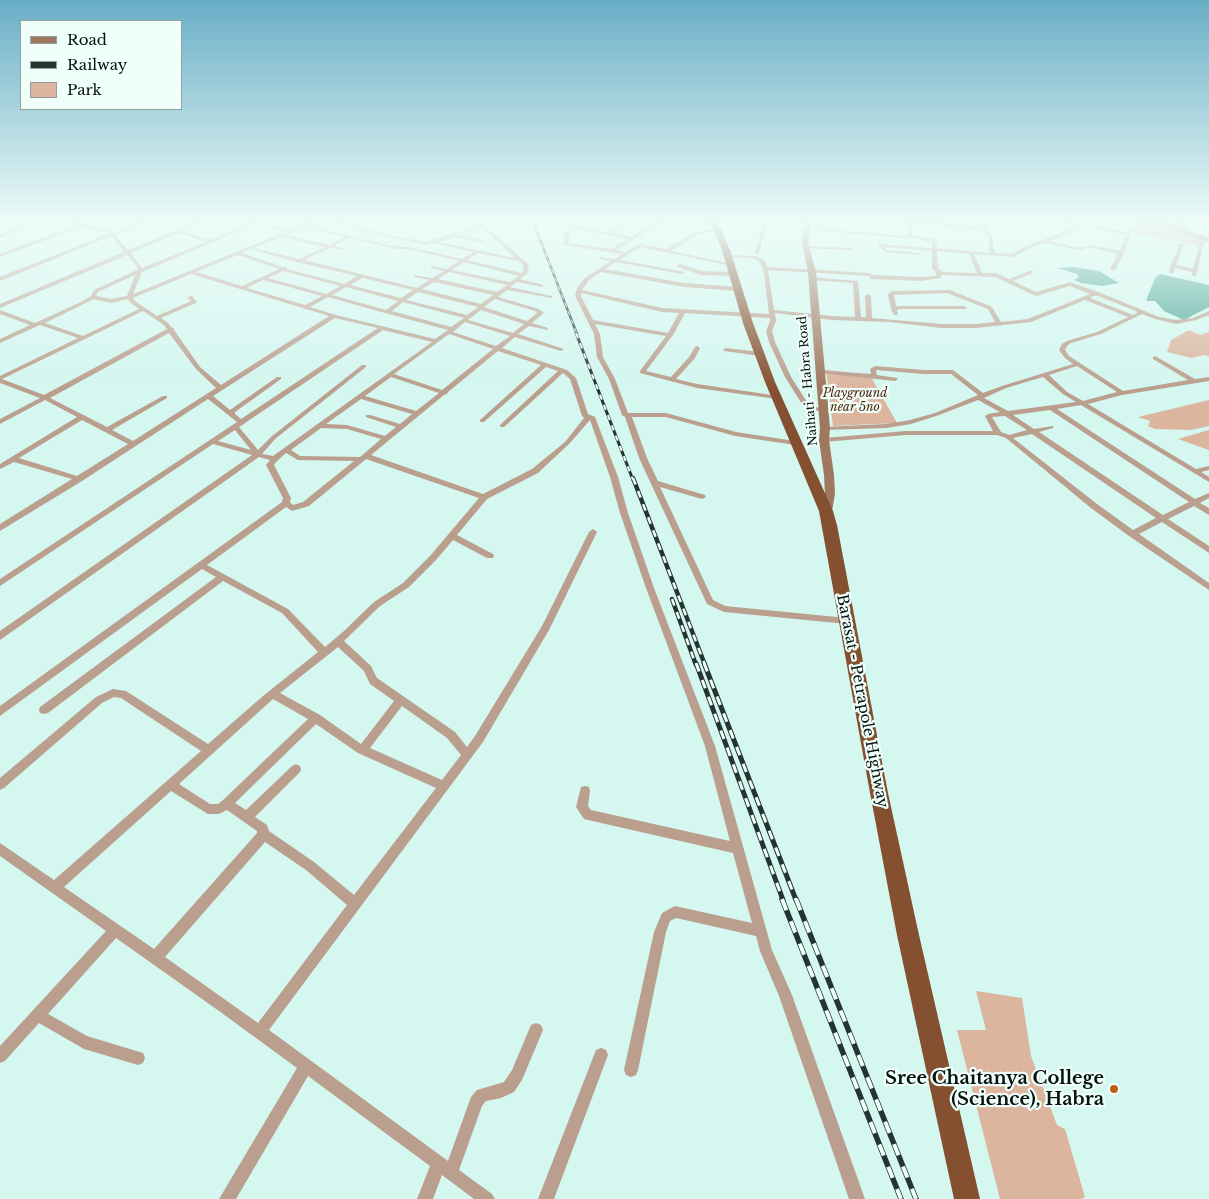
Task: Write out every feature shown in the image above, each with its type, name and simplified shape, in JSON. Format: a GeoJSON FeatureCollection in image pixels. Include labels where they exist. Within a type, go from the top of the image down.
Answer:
{"type":"FeatureCollection","features":[{"type":"Feature","properties":{"kind":"highway","name":"Barasat - Petrapole Highway"},"geometry":{"type":"LineString","coordinates":[[733,275],[760,354],[826,511],[834,542],[847,621],[904,916],[967,1199]]}},
{"type":"Feature","properties":{"kind":"main road","name":"Naihati - Habra Road"},"geometry":{"type":"LineString","coordinates":[[812,275],[825,428],[824,440],[830,494],[826,511]]}},
{"type":"Feature","properties":{"kind":"street"},"geometry":{"type":"LineString","coordinates":[[0,306],[74,275]]}},
{"type":"Feature","properties":{"kind":"street"},"geometry":{"type":"LineString","coordinates":[[0,341],[93,298],[99,289],[129,275]]}},
{"type":"Feature","properties":{"kind":"street"},"geometry":{"type":"LineString","coordinates":[[130,297],[138,275]]}},
{"type":"Feature","properties":{"kind":"street"},"geometry":{"type":"LineString","coordinates":[[93,298],[111,301],[130,297],[184,275]]}},
{"type":"Feature","properties":{"kind":"street"},"geometry":{"type":"LineString","coordinates":[[200,275],[334,316],[436,341]]}},
{"type":"Feature","properties":{"kind":"street"},"geometry":{"type":"LineString","coordinates":[[242,288],[269,275]]}},
{"type":"Feature","properties":{"kind":"street"},"geometry":{"type":"LineString","coordinates":[[305,275],[466,318],[514,336],[561,349]]}},
{"type":"Feature","properties":{"kind":"street"},"geometry":{"type":"LineString","coordinates":[[358,275],[481,307],[546,329]]}},
{"type":"Feature","properties":{"kind":"street"},"geometry":{"type":"LineString","coordinates":[[387,312],[441,275]]}},
{"type":"Feature","properties":{"kind":"street"},"geometry":{"type":"LineString","coordinates":[[470,275],[511,284],[550,297]]}},
{"type":"Feature","properties":{"kind":"street"},"geometry":{"type":"LineString","coordinates":[[0,712],[286,503],[287,498],[270,465],[274,459],[450,331],[523,275]]}},
{"type":"Feature","properties":{"kind":"street"},"geometry":{"type":"LineString","coordinates":[[593,275],[579,291],[579,299],[598,338],[600,357],[612,380],[625,415],[628,415],[655,483],[710,602],[724,610],[847,621]]}},
{"type":"Feature","properties":{"kind":"street"},"geometry":{"type":"LineString","coordinates":[[628,275],[684,285],[718,275]]}},
{"type":"Feature","properties":{"kind":"street"},"geometry":{"type":"LineString","coordinates":[[767,275],[773,321],[769,327],[770,337],[788,377],[804,402],[808,406],[823,411]]}},
{"type":"Feature","properties":{"kind":"street"},"geometry":{"type":"LineString","coordinates":[[822,275],[856,282],[858,319]]}},
{"type":"Feature","properties":{"kind":"street"},"geometry":{"type":"LineString","coordinates":[[850,275],[921,279],[939,277],[938,275]]}},
{"type":"Feature","properties":{"kind":"street"},"geometry":{"type":"LineString","coordinates":[[948,275],[996,275],[1036,294],[1067,284],[1157,318],[1176,322],[1194,319],[1209,313]]}},
{"type":"Feature","properties":{"kind":"street"},"geometry":{"type":"LineString","coordinates":[[1009,281],[1024,275]]}},
{"type":"Feature","properties":{"kind":"street"},"geometry":{"type":"LineString","coordinates":[[306,307],[362,276]]}},
{"type":"Feature","properties":{"kind":"street"},"geometry":{"type":"LineString","coordinates":[[286,503],[292,508],[302,507],[541,314],[541,311],[495,296],[416,276]]}},
{"type":"Feature","properties":{"kind":"street"},"geometry":{"type":"LineString","coordinates":[[262,278],[450,331],[563,370],[573,378],[585,416],[592,418],[614,477],[624,513],[650,588],[708,739],[766,951],[785,995],[857,1199]]}},
{"type":"Feature","properties":{"kind":"street"},"geometry":{"type":"LineString","coordinates":[[511,284],[541,286]]}},
{"type":"Feature","properties":{"kind":"street"},"geometry":{"type":"LineString","coordinates":[[579,291],[662,310],[869,319],[942,326],[1029,321],[1096,294]]}},
{"type":"Feature","properties":{"kind":"street"},"geometry":{"type":"LineString","coordinates":[[899,321],[894,308],[892,293],[948,291],[990,308],[999,324]]}},
{"type":"Feature","properties":{"kind":"street"},"geometry":{"type":"LineString","coordinates":[[868,296],[869,319]]}},
{"type":"Feature","properties":{"kind":"street"},"geometry":{"type":"LineString","coordinates":[[130,297],[172,329],[198,368],[220,388]]}},
{"type":"Feature","properties":{"kind":"street"},"geometry":{"type":"LineString","coordinates":[[157,318],[193,302],[190,297]]}},
{"type":"Feature","properties":{"kind":"street"},"geometry":{"type":"LineString","coordinates":[[1085,298],[1132,318]]}},
{"type":"Feature","properties":{"kind":"street"},"geometry":{"type":"LineString","coordinates":[[0,379],[143,308]]}},
{"type":"Feature","properties":{"kind":"street"},"geometry":{"type":"LineString","coordinates":[[894,308],[964,308]]}},
{"type":"Feature","properties":{"kind":"street"},"geometry":{"type":"LineString","coordinates":[[683,311],[670,335],[642,372],[697,386],[777,397]]}},
{"type":"Feature","properties":{"kind":"street"},"geometry":{"type":"LineString","coordinates":[[0,312],[82,338]]}},
{"type":"Feature","properties":{"kind":"street"},"geometry":{"type":"LineString","coordinates":[[1122,393],[1063,353],[1064,346],[1132,318],[1140,314],[1140,312]]}},
{"type":"Feature","properties":{"kind":"street"},"geometry":{"type":"LineString","coordinates":[[0,528],[334,316]]}},
{"type":"Feature","properties":{"kind":"street"},"geometry":{"type":"LineString","coordinates":[[590,321],[670,335]]}},
{"type":"Feature","properties":{"kind":"street"},"geometry":{"type":"LineString","coordinates":[[0,583],[214,442],[382,328]]}},
{"type":"Feature","properties":{"kind":"street"},"geometry":{"type":"LineString","coordinates":[[0,422],[172,329]]}},
{"type":"Feature","properties":{"kind":"street"},"geometry":{"type":"LineString","coordinates":[[672,380],[692,358],[697,348]]}},
{"type":"Feature","properties":{"kind":"street"},"geometry":{"type":"LineString","coordinates":[[726,350],[760,354]]}},
{"type":"Feature","properties":{"kind":"street"},"geometry":{"type":"LineString","coordinates":[[1155,358],[1195,382]]}},
{"type":"Feature","properties":{"kind":"street"},"geometry":{"type":"LineString","coordinates":[[482,421],[546,364]]}},
{"type":"Feature","properties":{"kind":"street"},"geometry":{"type":"LineString","coordinates":[[825,428],[886,426],[911,422],[1044,374],[1078,364]]}},
{"type":"Feature","properties":{"kind":"street"},"geometry":{"type":"LineString","coordinates":[[0,636],[258,454],[274,438],[364,366]]}},
{"type":"Feature","properties":{"kind":"street"},"geometry":{"type":"LineString","coordinates":[[874,377],[874,368],[933,373],[954,372],[981,397],[1209,550]]}},
{"type":"Feature","properties":{"kind":"street"},"geometry":{"type":"LineString","coordinates":[[502,426],[563,370]]}},
{"type":"Feature","properties":{"kind":"street"},"geometry":{"type":"LineString","coordinates":[[820,372],[895,379]]}},
{"type":"Feature","properties":{"kind":"street"},"geometry":{"type":"LineString","coordinates":[[1044,374],[1064,393],[1084,403],[1209,480]]}},
{"type":"Feature","properties":{"kind":"street"},"geometry":{"type":"LineString","coordinates":[[390,375],[444,392]]}},
{"type":"Feature","properties":{"kind":"street"},"geometry":{"type":"LineString","coordinates":[[231,414],[232,411],[279,378]]}},
{"type":"Feature","properties":{"kind":"street"},"geometry":{"type":"LineString","coordinates":[[0,379],[43,398],[134,444]]}},
{"type":"Feature","properties":{"kind":"street"},"geometry":{"type":"LineString","coordinates":[[998,433],[988,416],[1084,403],[1122,393],[1209,379]]}},
{"type":"Feature","properties":{"kind":"street"},"geometry":{"type":"LineString","coordinates":[[209,396],[231,414],[258,454]]}},
{"type":"Feature","properties":{"kind":"street"},"geometry":{"type":"LineString","coordinates":[[360,397],[418,414]]}},
{"type":"Feature","properties":{"kind":"street"},"geometry":{"type":"LineString","coordinates":[[107,430],[165,398]]}},
{"type":"Feature","properties":{"kind":"street"},"geometry":{"type":"LineString","coordinates":[[1052,408],[1209,512]]}},
{"type":"Feature","properties":{"kind":"street"},"geometry":{"type":"LineString","coordinates":[[628,415],[666,415],[735,434],[796,443]]}},
{"type":"Feature","properties":{"kind":"street"},"geometry":{"type":"LineString","coordinates":[[368,416],[402,427]]}},
{"type":"Feature","properties":{"kind":"street"},"geometry":{"type":"LineString","coordinates":[[0,467],[82,417]]}},
{"type":"Feature","properties":{"kind":"street"},"geometry":{"type":"LineString","coordinates":[[55,887],[272,694],[338,641],[377,604],[406,586],[433,558],[484,497],[498,488],[535,471],[566,444],[588,418]]}},
{"type":"Feature","properties":{"kind":"street"},"geometry":{"type":"LineString","coordinates":[[320,426],[347,427],[387,439]]}},
{"type":"Feature","properties":{"kind":"street"},"geometry":{"type":"LineString","coordinates":[[1008,437],[1051,427]]}},
{"type":"Feature","properties":{"kind":"street"},"geometry":{"type":"LineString","coordinates":[[824,440],[906,433],[998,433],[1008,437],[1132,534],[1209,586]]}},
{"type":"Feature","properties":{"kind":"street"},"geometry":{"type":"LineString","coordinates":[[214,442],[274,459]]}},
{"type":"Feature","properties":{"kind":"street"},"geometry":{"type":"LineString","coordinates":[[286,450],[298,458],[364,458],[484,497]]}},
{"type":"Feature","properties":{"kind":"street"},"geometry":{"type":"LineString","coordinates":[[13,459],[79,479]]}},
{"type":"Feature","properties":{"kind":"street"},"geometry":{"type":"LineString","coordinates":[[1196,471],[1209,468]]}},
{"type":"Feature","properties":{"kind":"street"},"geometry":{"type":"LineString","coordinates":[[655,483],[702,497]]}},
{"type":"Feature","properties":{"kind":"street"},"geometry":{"type":"LineString","coordinates":[[1132,534],[1209,494]]}},
{"type":"Feature","properties":{"kind":"street"},"geometry":{"type":"LineString","coordinates":[[260,1032],[483,731],[546,628],[593,532]]}},
{"type":"Feature","properties":{"kind":"street"},"geometry":{"type":"LineString","coordinates":[[452,536],[490,556]]}},
{"type":"Feature","properties":{"kind":"street"},"geometry":{"type":"LineString","coordinates":[[201,565],[285,611],[324,652]]}},
{"type":"Feature","properties":{"kind":"street"},"geometry":{"type":"LineString","coordinates":[[44,710],[222,577]]}},
{"type":"Feature","properties":{"kind":"street"},"geometry":{"type":"LineString","coordinates":[[338,641],[368,669],[373,681],[451,735],[467,754]]}},
{"type":"Feature","properties":{"kind":"street"},"geometry":{"type":"LineString","coordinates":[[0,785],[99,700],[113,693],[123,694],[208,750]]}},
{"type":"Feature","properties":{"kind":"street"},"geometry":{"type":"LineString","coordinates":[[272,694],[316,718],[362,750],[443,786]]}},
{"type":"Feature","properties":{"kind":"street"},"geometry":{"type":"LineString","coordinates":[[362,750],[400,701]]}},
{"type":"Feature","properties":{"kind":"street"},"geometry":{"type":"LineString","coordinates":[[170,784],[208,809],[219,809],[227,804],[316,718]]}},
{"type":"Feature","properties":{"kind":"street"},"geometry":{"type":"LineString","coordinates":[[248,817],[296,769]]}},
{"type":"Feature","properties":{"kind":"street"},"geometry":{"type":"LineString","coordinates":[[585,791],[582,807],[588,815],[738,848]]}},
{"type":"Feature","properties":{"kind":"street"},"geometry":{"type":"LineString","coordinates":[[156,958],[260,840],[263,834],[263,829],[227,804]]}},
{"type":"Feature","properties":{"kind":"street"},"geometry":{"type":"LineString","coordinates":[[263,834],[310,866],[355,904]]}},
{"type":"Feature","properties":{"kind":"street"},"geometry":{"type":"LineString","coordinates":[[0,849],[260,1032],[487,1199]]}},
{"type":"Feature","properties":{"kind":"street"},"geometry":{"type":"LineString","coordinates":[[631,1070],[660,932],[666,917],[675,912],[760,931]]}},
{"type":"Feature","properties":{"kind":"street"},"geometry":{"type":"LineString","coordinates":[[0,1056],[115,930]]}},
{"type":"Feature","properties":{"kind":"street"},"geometry":{"type":"LineString","coordinates":[[37,1015],[84,1042],[138,1058]]}},
{"type":"Feature","properties":{"kind":"street"},"geometry":{"type":"LineString","coordinates":[[425,1199],[445,1168],[476,1102],[482,1095],[501,1091],[509,1087],[536,1030]]}},
{"type":"Feature","properties":{"kind":"street"},"geometry":{"type":"LineString","coordinates":[[546,1199],[601,1055]]}},
{"type":"Feature","properties":{"kind":"street"},"geometry":{"type":"LineString","coordinates":[[227,1199],[306,1066]]}},
{"type":"Feature","properties":{"kind":"green space"},"geometry":{"type":"Polygon","coordinates":[[[1189,330],[1200,335],[1209,332],[1209,356],[1204,355],[1192,358],[1167,352],[1171,340],[1189,330]]]}},
{"type":"Feature","properties":{"kind":"green space","name":"Playground near 5no"},"geometry":{"type":"Polygon","coordinates":[[[826,370],[870,375],[897,423],[833,426],[826,370]]]}},
{"type":"Feature","properties":{"kind":"green space"},"geometry":{"type":"Polygon","coordinates":[[[1209,400],[1209,426],[1191,430],[1155,429],[1148,426],[1150,421],[1138,417],[1209,400]]]}},
{"type":"Feature","properties":{"kind":"green space"},"geometry":{"type":"Polygon","coordinates":[[[1209,430],[1209,450],[1178,439],[1209,430]]]}},
{"type":"Feature","properties":{"kind":"green space"},"geometry":{"type":"Polygon","coordinates":[[[976,991],[1022,998],[1031,1056],[1057,1125],[1065,1129],[1085,1197],[1081,1199],[1000,1199],[957,1030],[986,1030],[976,991]]]}},
{"type":"Feature","properties":{"kind":"shaded area"},"geometry":{"type":"Polygon","coordinates":[[[1078,275],[1106,275],[1119,283],[1102,286],[1074,280],[1079,277],[1078,275]]]}},
{"type":"Feature","properties":{"kind":"shaded area"},"geometry":{"type":"Polygon","coordinates":[[[1159,275],[1164,275],[1209,285],[1209,307],[1184,320],[1164,311],[1155,301],[1146,301],[1155,278],[1159,275]]]}},
{"type":"Feature","properties":{"kind":"railway"},"geometry":{"type":"LineString","coordinates":[[554,275],[577,334]]}},
{"type":"Feature","properties":{"kind":"railway"},"geometry":{"type":"LineString","coordinates":[[576,333],[633,480]]}},
{"type":"Feature","properties":{"kind":"railway"},"geometry":{"type":"LineString","coordinates":[[633,478],[705,665]]}},
{"type":"Feature","properties":{"kind":"railway"},"geometry":{"type":"LineString","coordinates":[[672,599],[696,665]]}},
{"type":"Feature","properties":{"kind":"railway"},"geometry":{"type":"LineString","coordinates":[[696,663],[783,900]]}},
{"type":"Feature","properties":{"kind":"railway"},"geometry":{"type":"LineString","coordinates":[[704,663],[796,900]]}},
{"type":"Feature","properties":{"kind":"railway"},"geometry":{"type":"LineString","coordinates":[[782,899],[901,1199]]}},
{"type":"Feature","properties":{"kind":"railway"},"geometry":{"type":"LineString","coordinates":[[796,899],[916,1199]]}},
{"type":"Feature","properties":{"kind":"place","name":"Sree Chaitanya College (Science), Habra"},"geometry":{"type":"Point","coordinates":[1114,1089]}}]}
